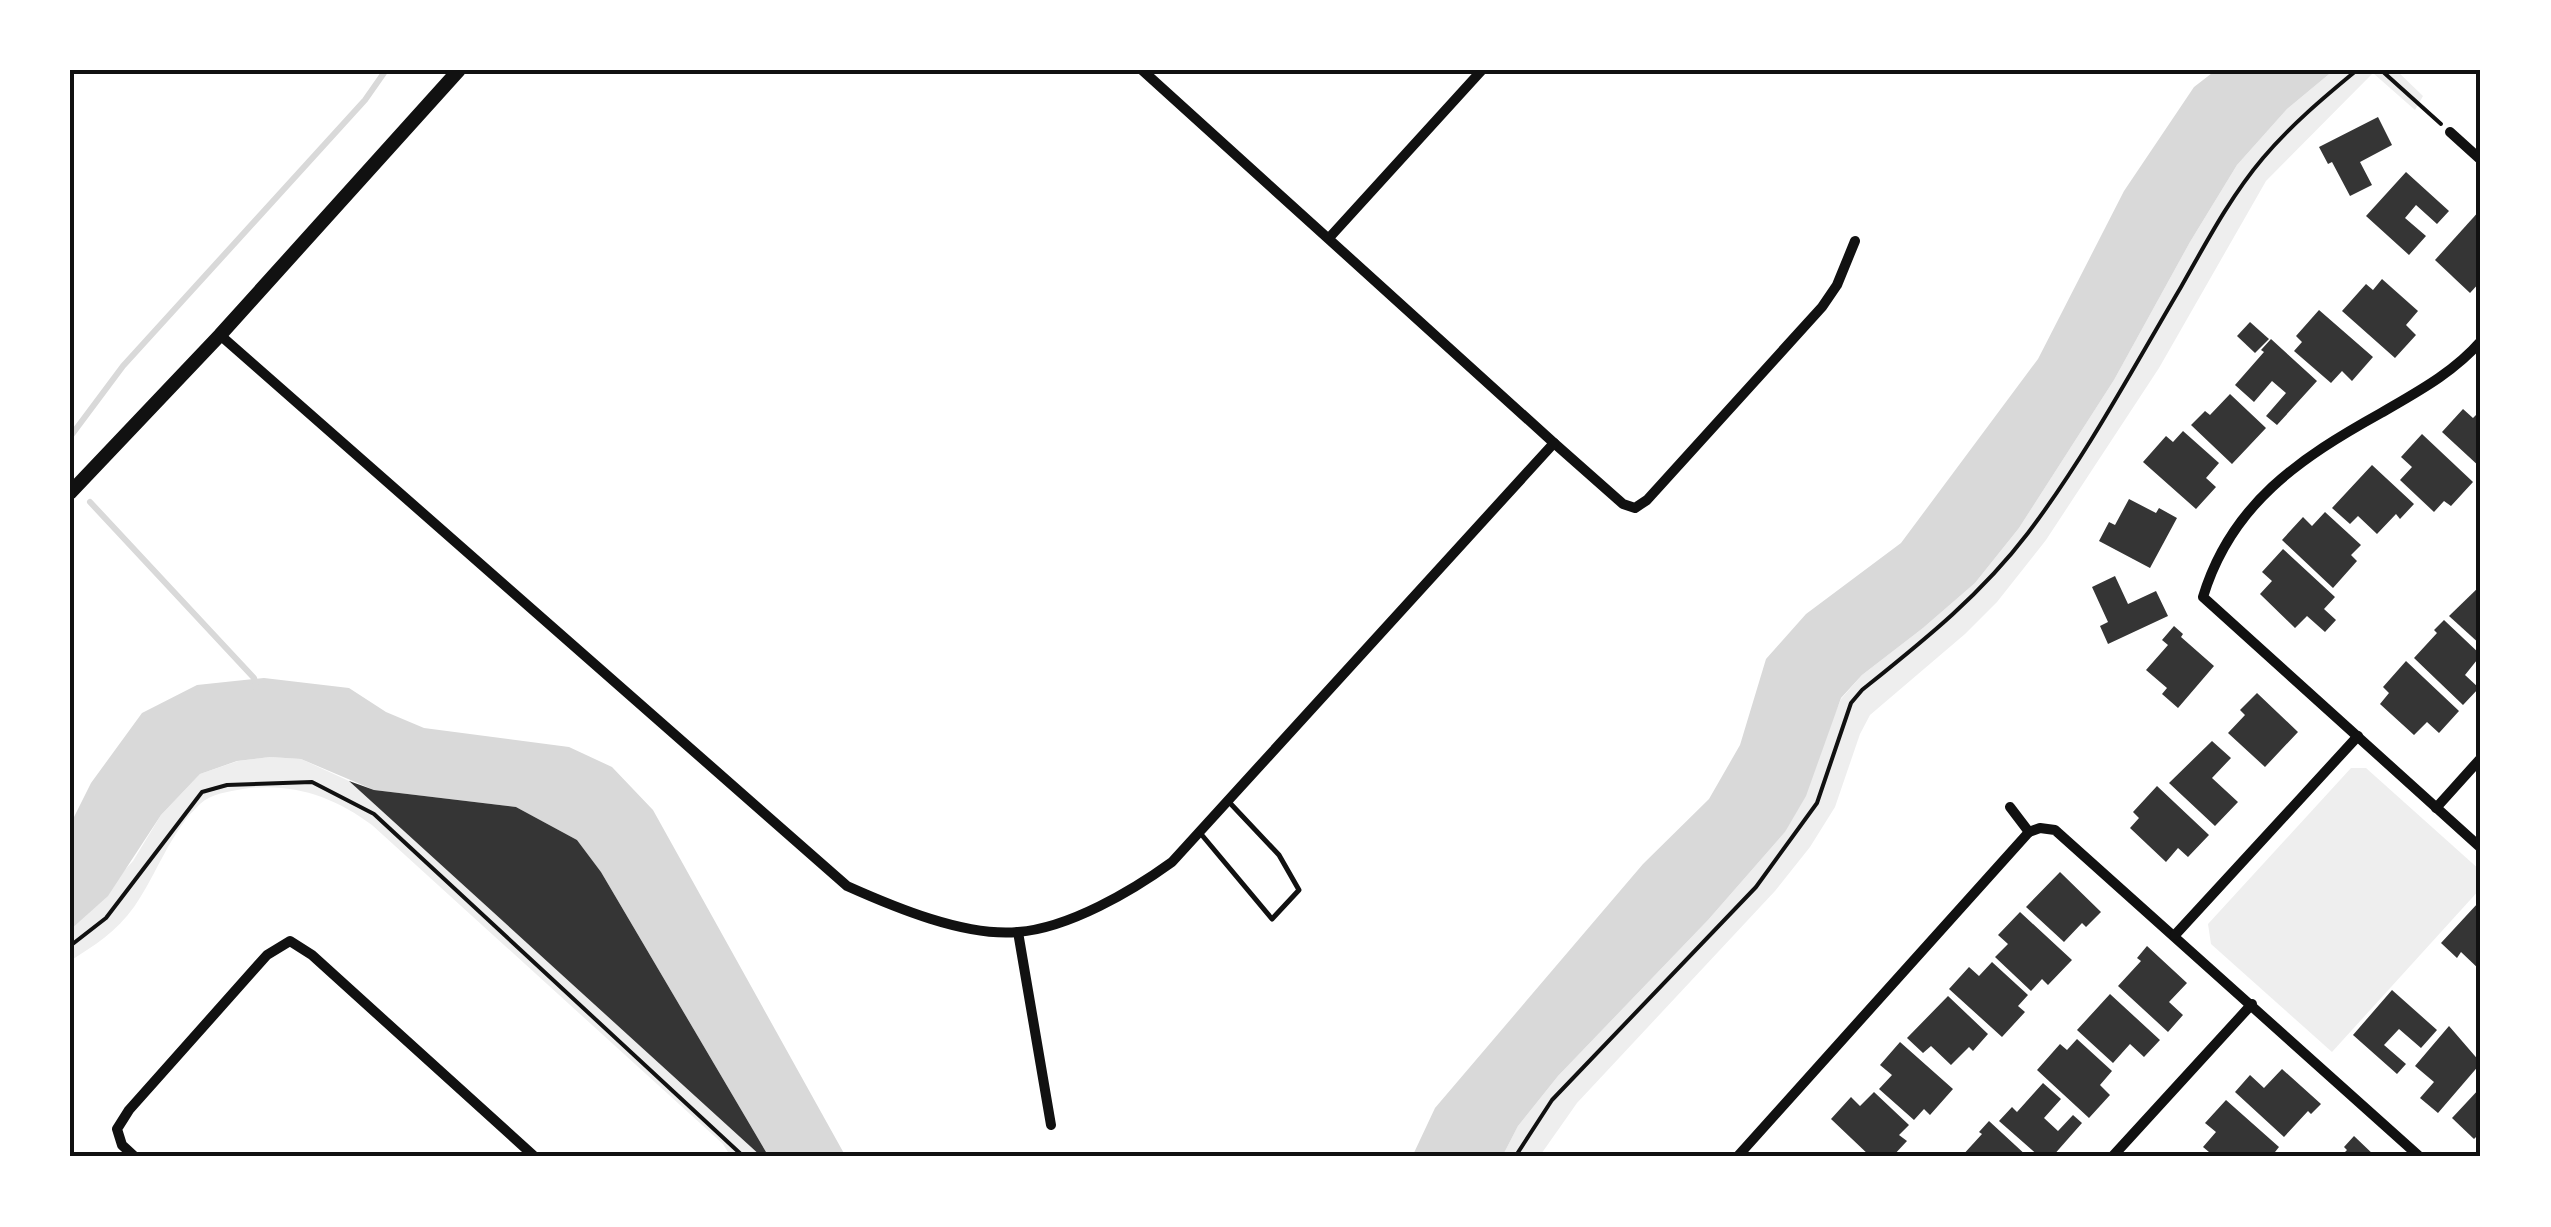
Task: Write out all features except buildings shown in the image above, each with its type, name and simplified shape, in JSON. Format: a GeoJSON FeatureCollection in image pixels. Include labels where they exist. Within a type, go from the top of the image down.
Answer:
{"type":"FeatureCollection","features":[{"type":"Feature","properties":{"kind":"street"},"geometry":{"type":"LineString","coordinates":[[70,494],[220,335],[458,70]]}},
{"type":"Feature","properties":{"kind":"street"},"geometry":{"type":"LineString","coordinates":[[1142,70],[1622,504],[1635,508],[1647,500],[1822,308],[1837,285],[1855,241]]}},
{"type":"Feature","properties":{"kind":"street"},"geometry":{"type":"LineString","coordinates":[[1329,238],[1482,70]]}},
{"type":"Feature","properties":{"kind":"street"},"geometry":{"type":"LineString","coordinates":[[2450,132],[2481,160]]}},
{"type":"Feature","properties":{"kind":"street"},"geometry":{"type":"LineString","coordinates":[[220,335],[847,886],[956,926],[1018,932],[1098,908],[1172,862],[1554,443]]}},
{"type":"Feature","properties":{"kind":"street"},"geometry":{"type":"LineString","coordinates":[[2481,341],[2448,372],[2323,445],[2269,488],[2240,523],[2220,556],[2203,597],[2481,848]]}},
{"type":"Feature","properties":{"kind":"street"},"geometry":{"type":"LineString","coordinates":[[2175,935],[2358,736]]}},
{"type":"Feature","properties":{"kind":"street"},"geometry":{"type":"LineString","coordinates":[[2436,808],[2481,758]]}},
{"type":"Feature","properties":{"kind":"street"},"geometry":{"type":"LineString","coordinates":[[2010,806],[2029,832]]}},
{"type":"Feature","properties":{"kind":"street"},"geometry":{"type":"LineString","coordinates":[[1737,1157],[2029,832],[2040,828],[2055,830],[2420,1157]]}},
{"type":"Feature","properties":{"kind":"street"},"geometry":{"type":"LineString","coordinates":[[1018,932],[1052,1125]]}},
{"type":"Feature","properties":{"kind":"street"},"geometry":{"type":"LineString","coordinates":[[135,1157],[122,1145],[117,1129],[130,1110],[266,956],[290,942],[312,955],[535,1157]]}},
{"type":"Feature","properties":{"kind":"street"},"geometry":{"type":"LineString","coordinates":[[2112,1157],[2252,1004]]}},
{"type":"Feature","properties":{"kind":"lane"},"geometry":{"type":"LineString","coordinates":[[1200,834],[1272,919],[1299,890],[1279,856],[1229,802]]}},
{"type":"Feature","properties":{"kind":"path"},"geometry":{"type":"LineString","coordinates":[[1515,1157],[1552,1100],[1756,887],[1818,803],[1851,703],[1953,617],[2018,545],[2087,447],[2233,198],[2305,113],[2358,70]]}},
{"type":"Feature","properties":{"kind":"path"},"geometry":{"type":"LineString","coordinates":[[2381,70],[2450,132]]}},
{"type":"Feature","properties":{"kind":"path"},"geometry":{"type":"LineString","coordinates":[[70,946],[106,918],[202,792],[226,784],[312,782],[374,814],[744,1157]]}},
{"type":"Feature","properties":{"kind":"shaded area"},"geometry":{"type":"Polygon","coordinates":[[[2216,70],[2334,70],[2287,109],[2237,165],[2114,380],[2019,528],[1975,583],[1862,675],[1841,698],[1806,796],[1785,832],[1708,920],[1558,1076],[1518,1126],[1502,1157],[1412,1157],[1435,1108],[1643,864],[1709,799],[1740,745],[1766,659],[1806,614],[1901,543],[2038,359],[2124,191],[2194,87],[2216,70]]]}},
{"type":"Feature","properties":{"kind":"shaded area"},"geometry":{"type":"Polygon","coordinates":[[[2334,70],[2396,70],[2423,96],[2415,110],[2373,73],[2266,181],[2159,368],[2046,540],[1997,602],[1965,634],[1870,715],[1835,807],[1810,847],[1775,891],[1577,1103],[1539,1157],[1502,1157],[1518,1126],[1558,1076],[1708,920],[1785,832],[1841,699],[1862,675],[1975,583],[2019,528],[2114,380],[2237,165],[2287,109],[2334,70]]]}},
{"type":"Feature","properties":{"kind":"shaded area"},"geometry":{"type":"Polygon","coordinates":[[[264,678],[349,688],[386,712],[424,728],[569,747],[612,767],[653,810],[846,1157],[769,1157],[601,872],[577,840],[516,807],[374,790],[301,759],[237,761],[200,774],[161,815],[108,896],[70,930],[70,825],[91,783],[142,713],[197,685],[264,678]]]}},
{"type":"Feature","properties":{"kind":"shaded area"},"geometry":{"type":"Polygon","coordinates":[[[301,759],[349,781],[762,1157],[731,1157],[723,1144],[372,825],[342,806],[311,794],[261,787],[226,792],[205,800],[180,827],[127,916],[70,961],[70,930],[133,861],[161,815],[200,774],[238,761],[301,759]]]}},
{"type":"Feature","properties":{"kind":"shaded area"},"geometry":{"type":"Polygon","coordinates":[[[2351,768],[2366,768],[2481,871],[2481,888],[2332,1052],[2211,944],[2208,924],[2351,768]]]}},
{"type":"Feature","properties":{"kind":"waterway"},"geometry":{"type":"LineString","coordinates":[[70,437],[123,366],[365,100],[386,70]]}},
{"type":"Feature","properties":{"kind":"waterway"},"geometry":{"type":"LineString","coordinates":[[90,502],[254,678],[256,687]]}}]}
